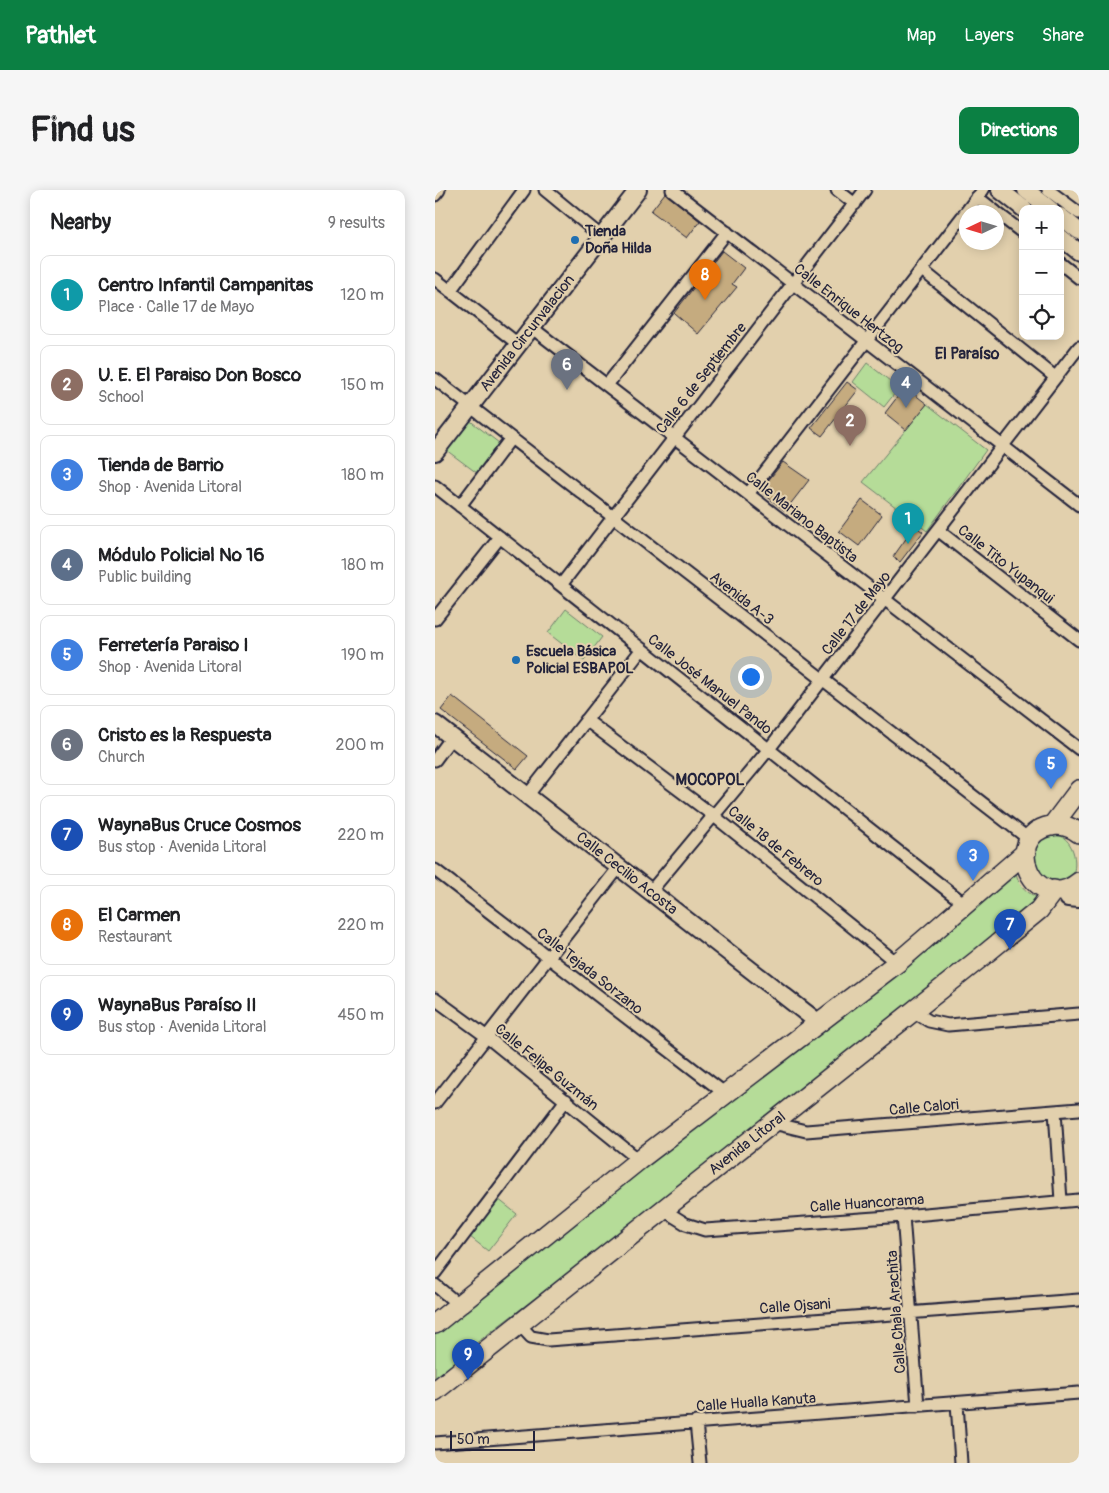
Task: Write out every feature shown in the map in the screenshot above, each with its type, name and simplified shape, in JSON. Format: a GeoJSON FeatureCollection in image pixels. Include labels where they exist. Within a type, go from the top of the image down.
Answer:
{"type":"FeatureCollection","features":[{"type":"Feature","properties":{"kind":"main road"},"geometry":{"type":"LineString","coordinates":[[1052,826],[1079,790]]}},
{"type":"Feature","properties":{"kind":"main road"},"geometry":{"type":"LineString","coordinates":[[435,1324],[639,1160],[727,1096],[897,963],[967,905],[1028,846],[1039,831],[1052,826],[1067,826],[1079,833]]}},
{"type":"Feature","properties":{"kind":"main road"},"geometry":{"type":"LineString","coordinates":[[1028,846],[1026,868],[1032,879],[1042,887],[1069,890]]}},
{"type":"Feature","properties":{"kind":"main road","name":"Avenida Litoral"},"geometry":{"type":"LineString","coordinates":[[435,1391],[1039,910],[1069,890]]}},
{"type":"Feature","properties":{"kind":"street"},"geometry":{"type":"LineString","coordinates":[[435,195],[439,190]]}},
{"type":"Feature","properties":{"kind":"street"},"geometry":{"type":"LineString","coordinates":[[450,291],[524,190]]}},
{"type":"Feature","properties":{"kind":"street"},"geometry":{"type":"LineString","coordinates":[[545,190],[601,237]]}},
{"type":"Feature","properties":{"kind":"street","name":"Avenida Circunvalacion"},"geometry":{"type":"LineString","coordinates":[[435,452],[638,190]]}},
{"type":"Feature","properties":{"kind":"street","name":"Calle Enrique Hertzog"},"geometry":{"type":"LineString","coordinates":[[672,190],[1003,446],[1077,498]]}},
{"type":"Feature","properties":{"kind":"street"},"geometry":{"type":"LineString","coordinates":[[837,190],[855,204]]}},
{"type":"Feature","properties":{"kind":"street","name":"Calle 6 de Septiembre"},"geometry":{"type":"LineString","coordinates":[[561,585],[865,190]]}},
{"type":"Feature","properties":{"kind":"street"},"geometry":{"type":"LineString","coordinates":[[1000,190],[1019,205]]}},
{"type":"Feature","properties":{"kind":"street"},"geometry":{"type":"LineString","coordinates":[[1026,190],[1046,205]]}},
{"type":"Feature","properties":{"kind":"street"},"geometry":{"type":"LineString","coordinates":[[1048,190],[1079,213]]}},
{"type":"Feature","properties":{"kind":"street"},"geometry":{"type":"LineString","coordinates":[[748,494],[865,340],[980,194],[989,205]]}},
{"type":"Feature","properties":{"kind":"street"},"geometry":{"type":"LineString","coordinates":[[1004,219],[1019,230]]}},
{"type":"Feature","properties":{"kind":"street"},"geometry":{"type":"LineString","coordinates":[[1064,219],[1079,230]]}},
{"type":"Feature","properties":{"kind":"street"},"geometry":{"type":"LineString","coordinates":[[607,386],[727,232]]}},
{"type":"Feature","properties":{"kind":"street"},"geometry":{"type":"LineString","coordinates":[[1064,240],[1079,252]]}},
{"type":"Feature","properties":{"kind":"street"},"geometry":{"type":"LineString","coordinates":[[1064,266],[1079,278]]}},
{"type":"Feature","properties":{"kind":"street"},"geometry":{"type":"LineString","coordinates":[[921,270],[1055,377]]}},
{"type":"Feature","properties":{"kind":"street"},"geometry":{"type":"LineString","coordinates":[[435,279],[518,344]]}},
{"type":"Feature","properties":{"kind":"street","name":"Calle Mariano Baptista"},"geometry":{"type":"LineString","coordinates":[[531,327],[1079,749]]}},
{"type":"Feature","properties":{"kind":"street","name":"Calle 17 de Mayo"},"geometry":{"type":"LineString","coordinates":[[650,892],[769,749],[1079,347]]}},
{"type":"Feature","properties":{"kind":"street","name":"Avenida A-3"},"geometry":{"type":"LineString","coordinates":[[435,380],[823,680],[1028,846]]}},
{"type":"Feature","properties":{"kind":"street"},"geometry":{"type":"LineString","coordinates":[[460,506],[511,438]]}},
{"type":"Feature","properties":{"kind":"street","name":"Calle José Manuel Pando"},"geometry":{"type":"LineString","coordinates":[[435,486],[967,905]]}},
{"type":"Feature","properties":{"kind":"street","name":"Calle Tito Yupanqui"},"geometry":{"type":"LineString","coordinates":[[939,531],[1079,640]]}},
{"type":"Feature","properties":{"kind":"street"},"geometry":{"type":"LineString","coordinates":[[435,619],[500,537]]}},
{"type":"Feature","properties":{"kind":"street"},"geometry":{"type":"LineString","coordinates":[[527,796],[642,649]]}},
{"type":"Feature","properties":{"kind":"street","name":"Calle 18 de Febrero"},"geometry":{"type":"LineString","coordinates":[[585,720],[714,816],[897,963]]}},
{"type":"Feature","properties":{"kind":"street","name":"Calle Cecilio Acosta"},"geometry":{"type":"LineString","coordinates":[[435,724],[819,1023]]}},
{"type":"Feature","properties":{"kind":"street"},"geometry":{"type":"LineString","coordinates":[[435,760],[452,737]]}},
{"type":"Feature","properties":{"kind":"street"},"geometry":{"type":"LineString","coordinates":[[435,1103],[619,867]]}},
{"type":"Feature","properties":{"kind":"street","name":"Calle Tejada Sorzano"},"geometry":{"type":"LineString","coordinates":[[435,870],[727,1096]]}},
{"type":"Feature","properties":{"kind":"street","name":"Calle Felipe Guzmán"},"geometry":{"type":"LineString","coordinates":[[435,999],[487,1037],[639,1160]]}},
{"type":"Feature","properties":{"kind":"street"},"geometry":{"type":"LineString","coordinates":[[913,1011],[929,1021],[948,1025],[1079,1014]]}},
{"type":"Feature","properties":{"kind":"street"},"geometry":{"type":"LineString","coordinates":[[435,1274],[566,1100]]}},
{"type":"Feature","properties":{"kind":"street","name":"Calle Calori"},"geometry":{"type":"LineString","coordinates":[[773,1123],[806,1131],[1079,1109]]}},
{"type":"Feature","properties":{"kind":"street"},"geometry":{"type":"LineString","coordinates":[[1055,1111],[1061,1202]]}},
{"type":"Feature","properties":{"kind":"street","name":"Calle Huancorama"},"geometry":{"type":"LineString","coordinates":[[662,1209],[686,1224],[705,1230],[903,1216],[1079,1200]]}},
{"type":"Feature","properties":{"kind":"street","name":"Calle Chala Arachita"},"geometry":{"type":"LineString","coordinates":[[903,1216],[918,1406]]}},
{"type":"Feature","properties":{"kind":"street"},"geometry":{"type":"LineString","coordinates":[[435,1286],[459,1305]]}},
{"type":"Feature","properties":{"kind":"street","name":"Calle Ojsani"},"geometry":{"type":"LineString","coordinates":[[519,1324],[531,1337],[548,1340],[1079,1300]]}},
{"type":"Feature","properties":{"kind":"street","name":"Calle Hualla Kanuta"},"geometry":{"type":"LineString","coordinates":[[435,1443],[1079,1393]]}},
{"type":"Feature","properties":{"kind":"street"},"geometry":{"type":"LineString","coordinates":[[957,1403],[961,1463]]}},
{"type":"Feature","properties":{"kind":"street"},"geometry":{"type":"LineString","coordinates":[[696,1422],[700,1463]]}},
{"type":"Feature","properties":{"kind":"green space"},"geometry":{"type":"Polygon","coordinates":[[[867,363],[899,388],[884,407],[853,382],[867,363]]]}},
{"type":"Feature","properties":{"kind":"green space"},"geometry":{"type":"Polygon","coordinates":[[[927,404],[986,450],[927,531],[863,482],[927,404]]]}},
{"type":"Feature","properties":{"kind":"green space"},"geometry":{"type":"Polygon","coordinates":[[[464,416],[499,443],[477,473],[442,447],[464,416]]]}},
{"type":"Feature","properties":{"kind":"green space"},"geometry":{"type":"Polygon","coordinates":[[[566,609],[602,637],[584,661],[548,633],[566,609]]]}},
{"type":"Feature","properties":{"kind":"green space"},"geometry":{"type":"Polygon","coordinates":[[[1055,834],[1061,836],[1070,845],[1075,864],[1072,877],[1057,884],[1041,879],[1032,851],[1041,839],[1055,834]]]}},
{"type":"Feature","properties":{"kind":"green space"},"geometry":{"type":"Polygon","coordinates":[[[1016,872],[1024,889],[1041,899],[602,1247],[475,1344],[435,1379],[435,1331],[1016,872]]]}},
{"type":"Feature","properties":{"kind":"green space"},"geometry":{"type":"Polygon","coordinates":[[[493,1195],[517,1214],[488,1251],[465,1233],[493,1195]]]}},
{"type":"Feature","properties":{"kind":"building"},"geometry":{"type":"Polygon","coordinates":[[[665,193],[700,221],[687,238],[651,211],[665,193]]]}},
{"type":"Feature","properties":{"kind":"building"},"geometry":{"type":"Polygon","coordinates":[[[722,251],[744,268],[732,284],[737,287],[698,334],[674,313],[722,251]]]}},
{"type":"Feature","properties":{"kind":"building"},"geometry":{"type":"Polygon","coordinates":[[[847,382],[858,390],[822,436],[811,428],[847,382]]]}},
{"type":"Feature","properties":{"kind":"building"},"geometry":{"type":"Polygon","coordinates":[[[905,387],[927,404],[906,430],[885,413],[905,387]]]}},
{"type":"Feature","properties":{"kind":"building"},"geometry":{"type":"Polygon","coordinates":[[[783,462],[809,480],[785,511],[764,494],[763,487],[783,462]]]}},
{"type":"Feature","properties":{"kind":"building"},"geometry":{"type":"Polygon","coordinates":[[[862,500],[882,515],[859,546],[839,531],[862,500]]]}},
{"type":"Feature","properties":{"kind":"building"},"geometry":{"type":"Polygon","coordinates":[[[915,526],[923,532],[900,562],[893,557],[915,526]]]}},
{"type":"Feature","properties":{"kind":"building"},"geometry":{"type":"Polygon","coordinates":[[[452,696],[528,756],[517,769],[441,710],[452,696]]]}},
{"type":"Feature","properties":{"kind":"place","name":"Tienda Doña Hilda"},"geometry":{"type":"Point","coordinates":[575,240]}},
{"type":"Feature","properties":{"kind":"place","name":"El Carmen"},"geometry":{"type":"Point","coordinates":[705,300]}},
{"type":"Feature","properties":{"kind":"place","name":"Cristo es la Respuesta"},"geometry":{"type":"Point","coordinates":[567,390]}},
{"type":"Feature","properties":{"kind":"place","name":"Módulo Policial No 16"},"geometry":{"type":"Point","coordinates":[906,408]}},
{"type":"Feature","properties":{"kind":"place","name":"U. E. El Paraiso Don Bosco"},"geometry":{"type":"Point","coordinates":[850,446]}},
{"type":"Feature","properties":{"kind":"place","name":"Centro Infantil Campanitas"},"geometry":{"type":"Point","coordinates":[908,544]}},
{"type":"Feature","properties":{"kind":"place","name":"Escuela Básica Policial ESBAPOL"},"geometry":{"type":"Point","coordinates":[516,660]}},
{"type":"Feature","properties":{"kind":"place","name":"Ferretería Paraiso I"},"geometry":{"type":"Point","coordinates":[1051,789]}},
{"type":"Feature","properties":{"kind":"place","name":"Tienda de Barrio"},"geometry":{"type":"Point","coordinates":[973,881]}},
{"type":"Feature","properties":{"kind":"place","name":"WaynaBus Cruce Cosmos"},"geometry":{"type":"Point","coordinates":[1010,950]}},
{"type":"Feature","properties":{"kind":"place","name":"WaynaBus Paraíso II"},"geometry":{"type":"Point","coordinates":[468,1380]}},
{"type":"Feature","properties":{"kind":"district","name":"El Paraíso"},"geometry":{"type":"Point","coordinates":[967,353]}},
{"type":"Feature","properties":{"kind":"district","name":"MOCOPOL"},"geometry":{"type":"Point","coordinates":[710,779]}}]}
